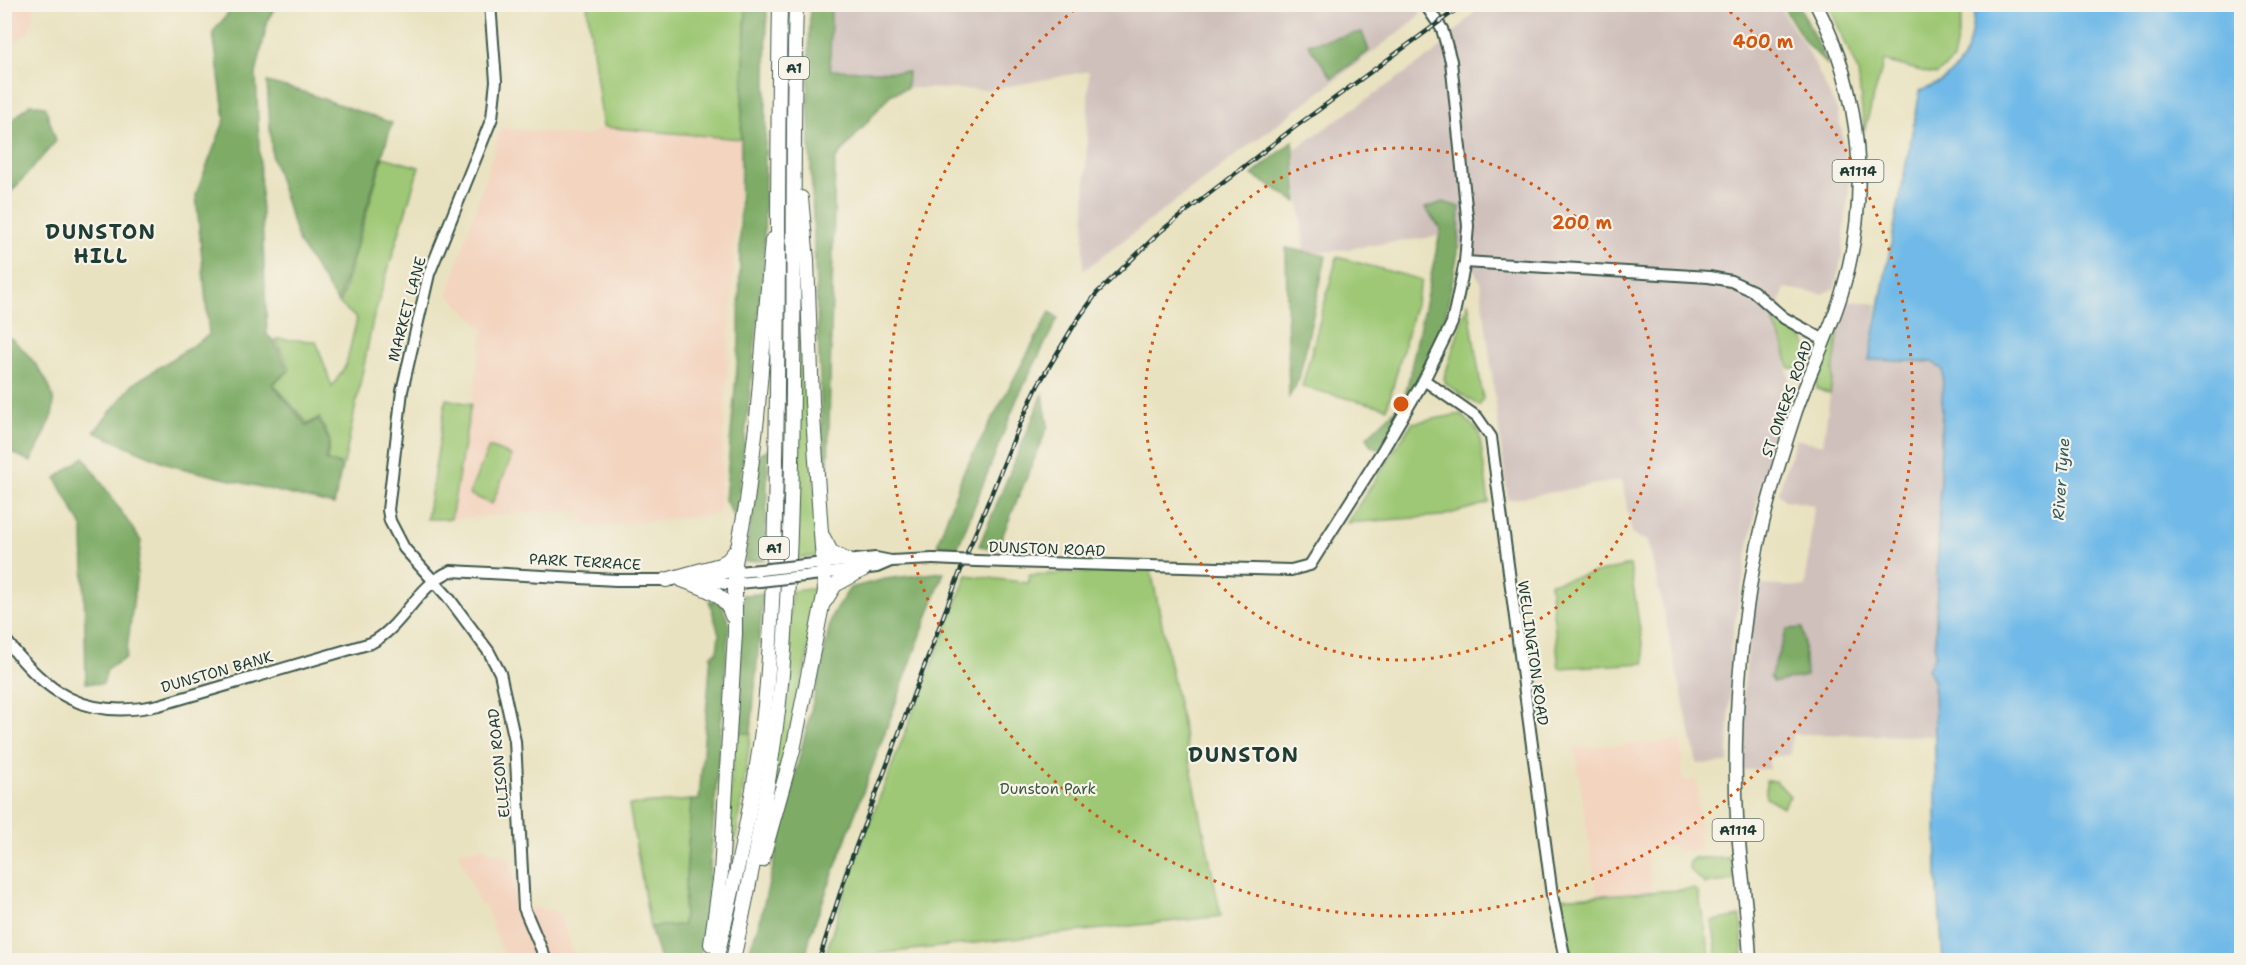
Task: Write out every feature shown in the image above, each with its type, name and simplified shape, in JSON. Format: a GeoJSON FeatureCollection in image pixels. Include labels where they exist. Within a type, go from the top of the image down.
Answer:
{"type":"FeatureCollection","features":[{"type":"Feature","properties":{"kind":"highway","name":"A1"},"geometry":{"type":"LineString","coordinates":[[716,960],[737,872],[756,771],[769,651],[775,533],[780,282],[778,130],[780,4]]}},
{"type":"Feature","properties":{"kind":"highway","name":"A1"},"geometry":{"type":"LineString","coordinates":[[733,960],[769,774],[784,651],[789,535],[796,4]]}},
{"type":"Feature","properties":{"kind":"highway"},"geometry":{"type":"LineString","coordinates":[[708,960],[721,873],[735,633],[735,578],[757,418],[778,130]]}},
{"type":"Feature","properties":{"kind":"highway"},"geometry":{"type":"LineString","coordinates":[[733,960],[793,750],[822,608],[824,568],[812,402],[807,260],[795,131]]}},
{"type":"Feature","properties":{"kind":"highway"},"geometry":{"type":"LineString","coordinates":[[821,532],[831,552],[848,561]]}},
{"type":"Feature","properties":{"kind":"highway"},"geometry":{"type":"LineString","coordinates":[[666,580],[720,565],[731,557],[739,546]]}},
{"type":"Feature","properties":{"kind":"highway"},"geometry":{"type":"LineString","coordinates":[[822,608],[835,585],[864,569]]}},
{"type":"Feature","properties":{"kind":"highway"},"geometry":{"type":"LineString","coordinates":[[682,580],[723,598],[731,612],[735,633]]}},
{"type":"Feature","properties":{"kind":"main road","name":"A1114"},"geometry":{"type":"LineString","coordinates":[[1816,4],[1832,40],[1847,88],[1858,160],[1857,218],[1851,255],[1842,294],[1824,340]]}},
{"type":"Feature","properties":{"kind":"main road","name":"ST OMERS ROAD"},"geometry":{"type":"LineString","coordinates":[[1750,960],[1737,820],[1737,699],[1750,586],[1768,503],[1797,409],[1824,340]]}},
{"type":"Feature","properties":{"kind":"street","name":"MARKET LANE"},"geometry":{"type":"LineString","coordinates":[[435,580],[404,548],[390,521],[391,469],[406,369],[429,274],[492,118],[496,81],[490,4]]}},
{"type":"Feature","properties":{"kind":"street"},"geometry":{"type":"LineString","coordinates":[[1424,380],[1452,323],[1465,262],[1468,226],[1451,61],[1442,29],[1425,4]]}},
{"type":"Feature","properties":{"kind":"street","name":"ST OMERS ROAD"},"geometry":{"type":"LineString","coordinates":[[1465,262],[1709,277],[1731,281],[1753,291],[1784,318],[1824,340]]}},
{"type":"Feature","properties":{"kind":"street","name":"DUNSTON ROAD"},"geometry":{"type":"LineString","coordinates":[[824,568],[864,569],[891,561],[933,558],[1202,569],[1291,570],[1310,565],[1424,380]]}},
{"type":"Feature","properties":{"kind":"street","name":"WELLINGTON ROAD"},"geometry":{"type":"LineString","coordinates":[[1424,380],[1477,417],[1491,437],[1546,856],[1565,960]]}},
{"type":"Feature","properties":{"kind":"street","name":"DUNSTON ROAD"},"geometry":{"type":"LineString","coordinates":[[824,568],[848,561],[876,558],[891,561]]}},
{"type":"Feature","properties":{"kind":"street","name":"PARK TERRACE"},"geometry":{"type":"LineString","coordinates":[[435,580],[451,571],[464,570],[616,580],[709,580],[824,568]]}},
{"type":"Feature","properties":{"kind":"street","name":"DUNSTON BANK"},"geometry":{"type":"LineString","coordinates":[[4,638],[42,681],[69,699],[105,708],[147,707],[370,644],[393,626],[435,580]]}},
{"type":"Feature","properties":{"kind":"street","name":"ELLISON ROAD"},"geometry":{"type":"LineString","coordinates":[[435,580],[489,652],[503,683],[515,741],[524,908],[546,960]]}},
{"type":"Feature","properties":{"kind":"shaded area"},"geometry":{"type":"Polygon","coordinates":[[[4,5],[36,5],[29,32],[10,45],[5,44],[4,5]]]}},
{"type":"Feature","properties":{"kind":"shaded area"},"geometry":{"type":"Polygon","coordinates":[[[831,5],[1427,5],[1415,20],[1083,271],[1089,71],[990,90],[907,88],[908,72],[830,70],[831,5]]]}},
{"type":"Feature","properties":{"kind":"shaded area"},"geometry":{"type":"Polygon","coordinates":[[[1481,5],[1778,5],[1808,51],[1837,110],[1850,174],[1842,257],[1835,288],[1822,294],[1785,288],[1773,322],[1784,345],[1790,390],[1760,485],[1731,646],[1728,763],[1697,764],[1648,541],[1632,535],[1622,480],[1508,500],[1480,281],[1455,234],[1304,255],[1295,149],[1437,51],[1481,5]]]}},
{"type":"Feature","properties":{"kind":"shaded area"},"geometry":{"type":"Polygon","coordinates":[[[603,127],[741,139],[719,514],[592,527],[576,512],[533,512],[451,519],[484,330],[448,294],[501,128],[586,136],[603,127]]]}},
{"type":"Feature","properties":{"kind":"shaded area"},"geometry":{"type":"Polygon","coordinates":[[[1847,300],[1877,304],[1869,360],[1932,362],[1944,370],[1935,655],[1928,669],[1934,682],[1933,736],[1792,734],[1790,755],[1769,757],[1769,769],[1737,770],[1740,717],[1756,585],[1805,587],[1814,505],[1784,500],[1778,492],[1796,439],[1823,445],[1835,357],[1847,300]]]}},
{"type":"Feature","properties":{"kind":"shaded area"},"geometry":{"type":"Polygon","coordinates":[[[1681,741],[1683,780],[1697,780],[1700,849],[1678,851],[1672,846],[1646,851],[1652,893],[1690,889],[1698,892],[1711,960],[1571,960],[1557,898],[1597,895],[1575,748],[1681,741]]]}},
{"type":"Feature","properties":{"kind":"shaded area"},"geometry":{"type":"Polygon","coordinates":[[[482,848],[512,860],[516,905],[558,912],[576,960],[505,960],[485,904],[480,905],[458,852],[482,848]]]}},
{"type":"Feature","properties":{"kind":"green space"},"geometry":{"type":"Polygon","coordinates":[[[235,5],[277,5],[268,19],[256,74],[267,335],[274,341],[288,371],[272,384],[307,426],[318,419],[329,441],[325,460],[342,466],[334,505],[173,466],[94,432],[133,384],[209,335],[196,194],[225,119],[213,32],[235,5]]]}},
{"type":"Feature","properties":{"kind":"green space"},"geometry":{"type":"Polygon","coordinates":[[[587,5],[746,5],[741,139],[603,127],[587,5]]]}},
{"type":"Feature","properties":{"kind":"green space"},"geometry":{"type":"Polygon","coordinates":[[[746,5],[767,5],[764,261],[736,520],[725,500],[739,344],[741,139],[746,5]]]}},
{"type":"Feature","properties":{"kind":"green space"},"geometry":{"type":"Polygon","coordinates":[[[810,5],[831,5],[830,70],[908,72],[907,88],[890,95],[835,160],[828,470],[824,474],[808,99],[810,5]]]}},
{"type":"Feature","properties":{"kind":"green space"},"geometry":{"type":"Polygon","coordinates":[[[1782,5],[1799,5],[1828,65],[1806,43],[1782,5]]]}},
{"type":"Feature","properties":{"kind":"green space"},"geometry":{"type":"Polygon","coordinates":[[[1829,5],[1964,5],[1953,60],[1936,75],[1884,61],[1864,131],[1858,72],[1829,5]]]}},
{"type":"Feature","properties":{"kind":"green space"},"geometry":{"type":"Polygon","coordinates":[[[1362,32],[1369,51],[1332,78],[1308,44],[1362,32]]]}},
{"type":"Feature","properties":{"kind":"green space"},"geometry":{"type":"Polygon","coordinates":[[[267,82],[301,91],[392,123],[338,303],[299,243],[272,157],[267,82]]]}},
{"type":"Feature","properties":{"kind":"green space"},"geometry":{"type":"Polygon","coordinates":[[[30,104],[45,106],[56,141],[5,199],[5,127],[30,104]]]}},
{"type":"Feature","properties":{"kind":"green space"},"geometry":{"type":"Polygon","coordinates":[[[1293,141],[1297,202],[1252,175],[1293,141]]]}},
{"type":"Feature","properties":{"kind":"green space"},"geometry":{"type":"Polygon","coordinates":[[[383,157],[419,167],[373,320],[344,464],[327,461],[330,440],[319,417],[308,424],[274,384],[290,370],[276,339],[316,341],[332,387],[346,365],[357,319],[340,304],[383,157]]]}},
{"type":"Feature","properties":{"kind":"green space"},"geometry":{"type":"Polygon","coordinates":[[[1443,202],[1460,207],[1458,252],[1444,324],[1407,404],[1380,449],[1371,446],[1367,437],[1404,401],[1441,229],[1425,208],[1443,202]]]}},
{"type":"Feature","properties":{"kind":"green space"},"geometry":{"type":"Polygon","coordinates":[[[1286,248],[1326,256],[1299,379],[1289,397],[1286,248]]]}},
{"type":"Feature","properties":{"kind":"green space"},"geometry":{"type":"Polygon","coordinates":[[[1337,257],[1422,280],[1387,408],[1302,387],[1337,257]]]}},
{"type":"Feature","properties":{"kind":"green space"},"geometry":{"type":"Polygon","coordinates":[[[804,274],[818,556],[795,558],[799,275],[804,274]]]}},
{"type":"Feature","properties":{"kind":"green space"},"geometry":{"type":"Polygon","coordinates":[[[1468,302],[1483,399],[1479,406],[1446,384],[1444,378],[1468,302]]]}},
{"type":"Feature","properties":{"kind":"green space"},"geometry":{"type":"Polygon","coordinates":[[[1050,312],[1058,318],[1017,399],[958,547],[937,545],[963,473],[1050,312]]]}},
{"type":"Feature","properties":{"kind":"green space"},"geometry":{"type":"Polygon","coordinates":[[[1841,316],[1830,394],[1817,389],[1815,377],[1841,316]]]}},
{"type":"Feature","properties":{"kind":"green space"},"geometry":{"type":"Polygon","coordinates":[[[1775,320],[1797,334],[1807,346],[1808,360],[1803,368],[1789,368],[1784,345],[1773,322],[1775,320]]]}},
{"type":"Feature","properties":{"kind":"green space"},"geometry":{"type":"Polygon","coordinates":[[[5,334],[38,367],[50,389],[53,400],[49,423],[31,462],[5,449],[5,334]]]}},
{"type":"Feature","properties":{"kind":"green space"},"geometry":{"type":"Polygon","coordinates":[[[1043,394],[1048,426],[997,549],[979,546],[1043,394]]]}},
{"type":"Feature","properties":{"kind":"green space"},"geometry":{"type":"Polygon","coordinates":[[[446,399],[471,404],[451,519],[427,519],[446,399]]]}},
{"type":"Feature","properties":{"kind":"green space"},"geometry":{"type":"Polygon","coordinates":[[[1461,414],[1479,432],[1489,503],[1442,516],[1347,523],[1412,423],[1461,414]]]}},
{"type":"Feature","properties":{"kind":"green space"},"geometry":{"type":"Polygon","coordinates":[[[489,447],[512,456],[492,504],[469,494],[489,447]]]}},
{"type":"Feature","properties":{"kind":"green space"},"geometry":{"type":"Polygon","coordinates":[[[768,450],[765,560],[745,562],[758,454],[768,450]]]}},
{"type":"Feature","properties":{"kind":"green space"},"geometry":{"type":"Polygon","coordinates":[[[84,457],[141,541],[126,658],[107,669],[103,684],[86,683],[83,529],[56,478],[84,457]]]}},
{"type":"Feature","properties":{"kind":"green space"},"geometry":{"type":"Polygon","coordinates":[[[1630,565],[1645,663],[1559,668],[1550,583],[1630,565]]]}},
{"type":"Feature","properties":{"kind":"green space","name":"Dunston Park"},"geometry":{"type":"Polygon","coordinates":[[[1151,570],[1221,916],[847,957],[846,960],[824,960],[853,865],[967,575],[1028,583],[1029,575],[1151,570]]]}},
{"type":"Feature","properties":{"kind":"green space"},"geometry":{"type":"Polygon","coordinates":[[[944,572],[810,936],[805,960],[746,960],[760,920],[832,615],[850,588],[885,579],[944,572]]]}},
{"type":"Feature","properties":{"kind":"green space"},"geometry":{"type":"Polygon","coordinates":[[[818,588],[814,624],[774,806],[768,806],[792,591],[818,588]]]}},
{"type":"Feature","properties":{"kind":"green space"},"geometry":{"type":"Polygon","coordinates":[[[763,594],[751,733],[734,733],[742,595],[763,594]]]}},
{"type":"Feature","properties":{"kind":"green space"},"geometry":{"type":"Polygon","coordinates":[[[709,600],[721,603],[729,623],[705,931],[699,960],[660,960],[650,927],[683,925],[691,800],[699,800],[711,655],[717,652],[719,634],[709,600]]]}},
{"type":"Feature","properties":{"kind":"green space"},"geometry":{"type":"Polygon","coordinates":[[[1803,628],[1806,676],[1774,683],[1770,677],[1787,629],[1803,628]]]}},
{"type":"Feature","properties":{"kind":"green space"},"geometry":{"type":"Polygon","coordinates":[[[734,733],[751,733],[733,859],[726,859],[734,733]]]}},
{"type":"Feature","properties":{"kind":"green space"},"geometry":{"type":"Polygon","coordinates":[[[1766,781],[1776,781],[1790,796],[1783,807],[1766,797],[1766,781]]]}},
{"type":"Feature","properties":{"kind":"green space"},"geometry":{"type":"Polygon","coordinates":[[[691,800],[683,925],[650,927],[629,805],[691,800]]]}},
{"type":"Feature","properties":{"kind":"green space"},"geometry":{"type":"Polygon","coordinates":[[[1694,858],[1728,858],[1734,865],[1734,880],[1705,884],[1689,869],[1689,862],[1694,858]]]}},
{"type":"Feature","properties":{"kind":"green space"},"geometry":{"type":"Polygon","coordinates":[[[1694,889],[1698,892],[1711,960],[1571,960],[1557,898],[1694,889]]]}},
{"type":"Feature","properties":{"kind":"green space"},"geometry":{"type":"Polygon","coordinates":[[[1741,916],[1743,960],[1718,960],[1712,921],[1741,916]]]}},
{"type":"Feature","properties":{"kind":"water","name":"River Tyne"},"geometry":{"type":"Polygon","coordinates":[[[1975,5],[2241,5],[2241,960],[1943,960],[1937,876],[1934,683],[1928,669],[1935,655],[1943,370],[1932,362],[1869,360],[1920,91],[1947,77],[1962,59],[1971,35],[1975,5]]]}},
{"type":"Feature","properties":{"kind":"railway"},"geometry":{"type":"LineString","coordinates":[[819,960],[849,865],[968,551],[1038,385],[1076,322],[1097,293],[1161,231],[1291,130],[1464,4]]}},
{"type":"Feature","properties":{"kind":"district","name":"DUNSTON HILL"},"geometry":{"type":"Point","coordinates":[101,244]}},
{"type":"Feature","properties":{"kind":"district","name":"DUNSTON"},"geometry":{"type":"Point","coordinates":[1244,755]}}]}
